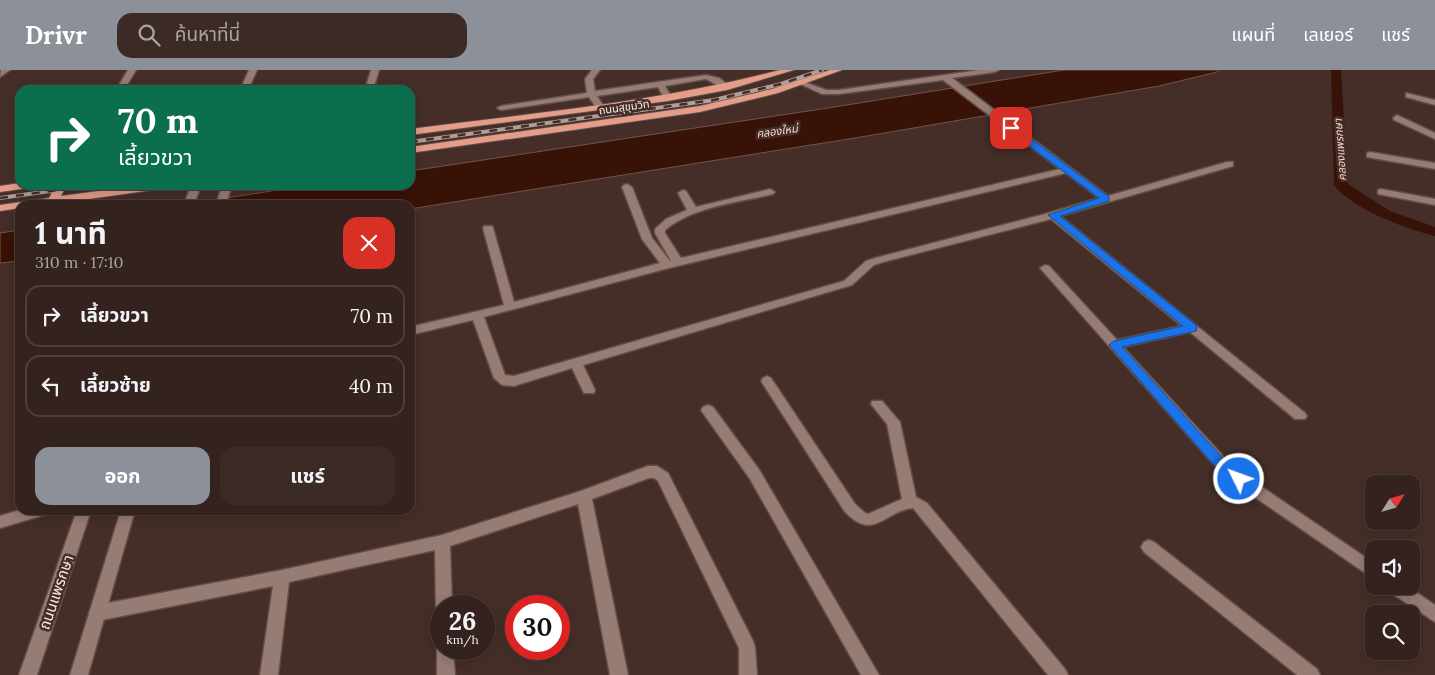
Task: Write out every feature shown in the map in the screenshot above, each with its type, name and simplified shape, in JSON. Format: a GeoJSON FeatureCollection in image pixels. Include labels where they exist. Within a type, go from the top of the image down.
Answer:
{"type":"FeatureCollection","features":[{"type":"Feature","properties":{"kind":"highway","name":"ถนนสุขุมวิท"},"geometry":{"type":"LineString","coordinates":[[415,131],[668,98],[727,88],[790,70]]}},
{"type":"Feature","properties":{"kind":"highway","name":"ถนนสุขุมวิท"},"geometry":{"type":"LineString","coordinates":[[415,149],[700,109],[802,84],[838,70]]}},
{"type":"Feature","properties":{"kind":"highway"},"geometry":{"type":"LineString","coordinates":[[0,189],[15,187]]}},
{"type":"Feature","properties":{"kind":"highway"},"geometry":{"type":"LineString","coordinates":[[60,200],[131,190]]}},
{"type":"Feature","properties":{"kind":"highway"},"geometry":{"type":"LineString","coordinates":[[0,208],[15,206]]}},
{"type":"Feature","properties":{"kind":"street"},"geometry":{"type":"LineString","coordinates":[[0,75],[6,70]]}},
{"type":"Feature","properties":{"kind":"street"},"geometry":{"type":"LineString","coordinates":[[123,85],[132,70]]}},
{"type":"Feature","properties":{"kind":"street"},"geometry":{"type":"LineString","coordinates":[[246,85],[253,70]]}},
{"type":"Feature","properties":{"kind":"street"},"geometry":{"type":"LineString","coordinates":[[370,85],[375,70]]}},
{"type":"Feature","properties":{"kind":"street"},"geometry":{"type":"LineString","coordinates":[[596,70],[590,74],[588,80],[592,94],[600,107]]}},
{"type":"Feature","properties":{"kind":"street"},"geometry":{"type":"LineString","coordinates":[[802,84],[832,92],[989,70]]}},
{"type":"Feature","properties":{"kind":"street"},"geometry":{"type":"LineString","coordinates":[[501,108],[706,77],[716,80],[727,88]]}},
{"type":"Feature","properties":{"kind":"street"},"geometry":{"type":"LineString","coordinates":[[945,77],[1106,199]]}},
{"type":"Feature","properties":{"kind":"street"},"geometry":{"type":"LineString","coordinates":[[660,84],[668,98]]}},
{"type":"Feature","properties":{"kind":"street"},"geometry":{"type":"LineString","coordinates":[[1409,94],[1435,103]]}},
{"type":"Feature","properties":{"kind":"street"},"geometry":{"type":"LineString","coordinates":[[1397,118],[1435,136]]}},
{"type":"Feature","properties":{"kind":"street"},"geometry":{"type":"LineString","coordinates":[[1370,155],[1435,166]]}},
{"type":"Feature","properties":{"kind":"street"},"geometry":{"type":"LineString","coordinates":[[478,314],[500,378],[506,382],[514,381],[848,283],[870,263],[879,260],[1053,215],[1230,164]]}},
{"type":"Feature","properties":{"kind":"street"},"geometry":{"type":"LineString","coordinates":[[415,330],[678,263],[1067,170]]}},
{"type":"Feature","properties":{"kind":"street"},"geometry":{"type":"LineString","coordinates":[[627,187],[647,239],[667,266]]}},
{"type":"Feature","properties":{"kind":"street"},"geometry":{"type":"LineString","coordinates":[[678,263],[662,237],[660,229],[673,219],[693,211],[770,192]]}},
{"type":"Feature","properties":{"kind":"street"},"geometry":{"type":"LineString","coordinates":[[1381,192],[1435,202]]}},
{"type":"Feature","properties":{"kind":"street"},"geometry":{"type":"LineString","coordinates":[[683,193],[693,211]]}},
{"type":"Feature","properties":{"kind":"street"},"geometry":{"type":"LineString","coordinates":[[1053,215],[1300,416]]}},
{"type":"Feature","properties":{"kind":"street"},"geometry":{"type":"LineString","coordinates":[[488,228],[510,307]]}},
{"type":"Feature","properties":{"kind":"street"},"geometry":{"type":"LineString","coordinates":[[1045,268],[1229,472],[1365,566]]}},
{"type":"Feature","properties":{"kind":"street"},"geometry":{"type":"LineString","coordinates":[[1114,345],[1192,328]]}},
{"type":"Feature","properties":{"kind":"street"},"geometry":{"type":"LineString","coordinates":[[576,363],[589,390]]}},
{"type":"Feature","properties":{"kind":"street"},"geometry":{"type":"LineString","coordinates":[[767,381],[850,508],[859,517],[869,520],[910,502],[917,503],[1059,675]]}},
{"type":"Feature","properties":{"kind":"street"},"geometry":{"type":"LineString","coordinates":[[877,404],[894,422],[910,502]]}},
{"type":"Feature","properties":{"kind":"street"},"geometry":{"type":"LineString","coordinates":[[708,410],[755,476],[870,675]]}},
{"type":"Feature","properties":{"kind":"street"},"geometry":{"type":"LineString","coordinates":[[98,613],[282,577],[442,542],[584,496],[648,472],[657,472],[663,477],[747,647],[748,675]]}},
{"type":"Feature","properties":{"kind":"street"},"geometry":{"type":"LineString","coordinates":[[584,496],[619,675]]}},
{"type":"Feature","properties":{"kind":"street"},"geometry":{"type":"LineString","coordinates":[[0,522],[24,515]]}},
{"type":"Feature","properties":{"kind":"street","name":"ถนนแพรกษา"},"geometry":{"type":"LineString","coordinates":[[28,675],[82,515]]}},
{"type":"Feature","properties":{"kind":"street"},"geometry":{"type":"LineString","coordinates":[[79,675],[127,515]]}},
{"type":"Feature","properties":{"kind":"street"},"geometry":{"type":"LineString","coordinates":[[442,542],[444,595]]}},
{"type":"Feature","properties":{"kind":"street"},"geometry":{"type":"LineString","coordinates":[[1149,547],[1311,675]]}},
{"type":"Feature","properties":{"kind":"street"},"geometry":{"type":"LineString","coordinates":[[270,675],[282,577]]}},
{"type":"Feature","properties":{"kind":"street"},"geometry":{"type":"LineString","coordinates":[[1407,595],[1435,614]]}},
{"type":"Feature","properties":{"kind":"street"},"geometry":{"type":"LineString","coordinates":[[445,660],[446,675]]}},
{"type":"Feature","properties":{"kind":"water","name":"คลองใหม่"},"geometry":{"type":"Polygon","coordinates":[[[1064,70],[1219,70],[1159,86],[855,138],[415,208],[415,200],[213,200],[278,190],[415,190],[415,170],[828,108],[1064,70]]]}},
{"type":"Feature","properties":{"kind":"water"},"geometry":{"type":"Polygon","coordinates":[[[15,231],[15,262],[0,263],[0,233],[15,231]]]}},
{"type":"Feature","properties":{"kind":"waterway","name":"คลองแพรกษา"},"geometry":{"type":"LineString","coordinates":[[1336,70],[1341,185],[1385,214],[1408,224],[1435,232]]}},
{"type":"Feature","properties":{"kind":"railway"},"geometry":{"type":"LineString","coordinates":[[415,141],[714,100],[781,84],[822,70]]}},
{"type":"Feature","properties":{"kind":"railway"},"geometry":{"type":"LineString","coordinates":[[0,198],[58,190]]}},
{"type":"Feature","properties":{"kind":"route"},"geometry":{"type":"LineString","coordinates":[[1011,128],[1106,199],[1053,215],[1192,328],[1114,345],[1229,472],[1239,479]]}}]}
